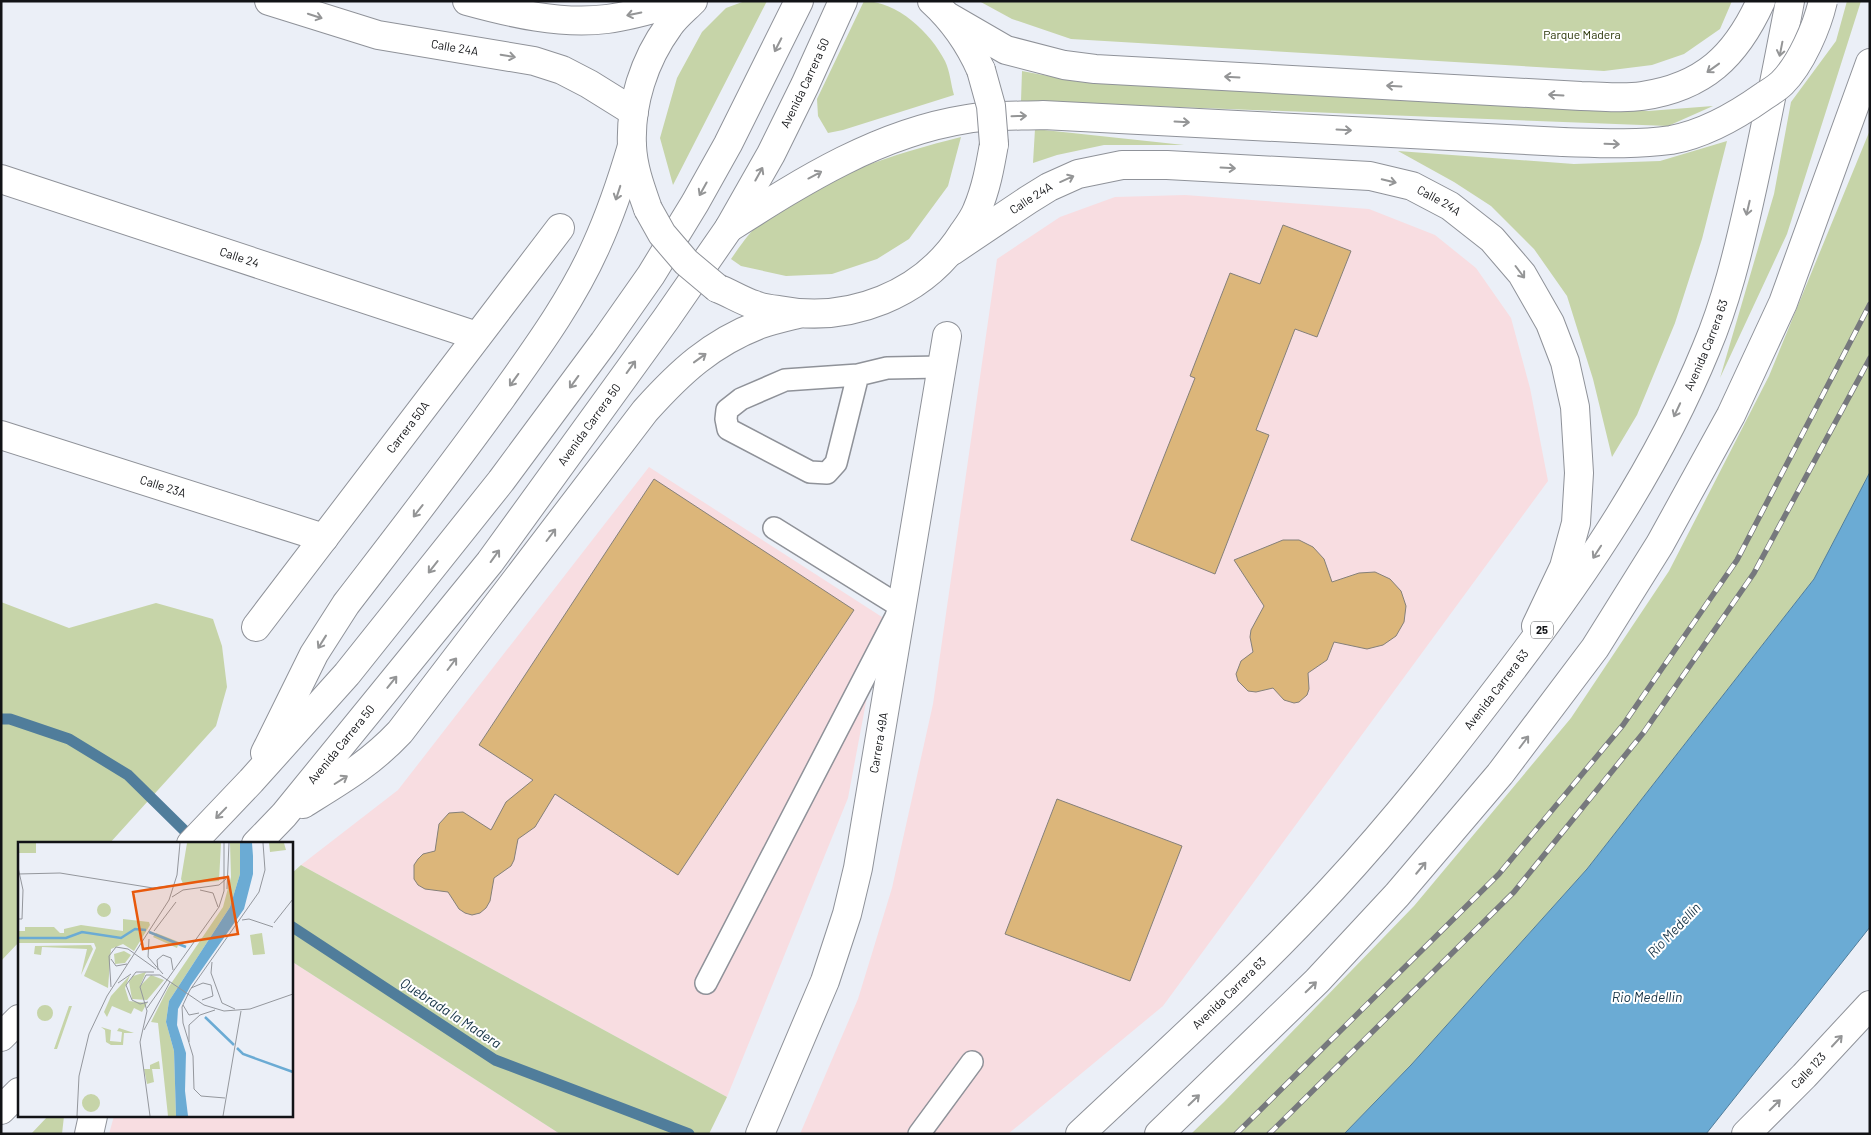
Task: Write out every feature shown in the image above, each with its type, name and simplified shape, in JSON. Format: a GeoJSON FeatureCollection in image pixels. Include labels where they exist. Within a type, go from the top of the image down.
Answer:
{"type":"FeatureCollection","features":[{"type":"Feature","properties":{"kind":"main road","name":"Calle 24A"},"geometry":{"type":"LineString","coordinates":[[269,1],[350,28],[388,37],[534,61],[562,70],[589,84],[634,112]]}},
{"type":"Feature","properties":{"kind":"main road"},"geometry":{"type":"LineString","coordinates":[[467,1],[524,14],[581,20],[614,18],[681,1]]}},
{"type":"Feature","properties":{"kind":"main road"},"geometry":{"type":"LineString","coordinates":[[251,782],[314,654],[346,604],[456,461],[534,352],[565,305],[596,248],[617,198],[632,146],[634,112],[641,80],[653,52],[669,26],[692,1]]}},
{"type":"Feature","properties":{"kind":"main road"},"geometry":{"type":"LineString","coordinates":[[193,842],[251,782],[347,674],[501,481],[604,342],[651,275],[695,203],[728,144],[799,1]]}},
{"type":"Feature","properties":{"kind":"main road","name":"Avenida Carrera 50"},"geometry":{"type":"LineString","coordinates":[[284,815],[490,562],[661,326],[729,228],[775,146],[843,1]]}},
{"type":"Feature","properties":{"kind":"main road"},"geometry":{"type":"LineString","coordinates":[[941,9],[1006,50],[1064,65],[1095,69],[1581,96],[1641,96],[1670,90],[1699,77],[1723,60],[1746,32],[1762,1]]}},
{"type":"Feature","properties":{"kind":"main road","name":"Avenida Carrera 63"},"geometry":{"type":"LineString","coordinates":[[1080,1134],[1252,971],[1332,889],[1463,733],[1551,618],[1597,551],[1636,489],[1670,425],[1707,347],[1736,261],[1755,178],[1790,1]]}},
{"type":"Feature","properties":{"kind":"main road"},"geometry":{"type":"LineString","coordinates":[[729,228],[801,183],[883,142],[925,128],[967,119],[1043,115],[1563,142],[1625,144],[1672,140],[1710,128],[1747,108],[1782,83],[1800,59],[1823,1]]}},
{"type":"Feature","properties":{"kind":"main road"},"geometry":{"type":"LineString","coordinates":[[632,146],[638,179],[648,209],[662,234],[686,262],[717,288],[756,306],[798,314],[832,314],[866,307],[898,294],[927,275],[952,251],[976,212],[988,180],[994,144],[992,106],[981,70],[970,46],[941,9]]}},
{"type":"Feature","properties":{"kind":"main road"},"geometry":{"type":"LineString","coordinates":[[1159,1134],[1317,981],[1397,895],[1500,774],[1595,648],[1660,544],[1735,407],[1783,303],[1870,63]]}},
{"type":"Feature","properties":{"kind":"main road","name":"Calle 24A"},"geometry":{"type":"LineString","coordinates":[[952,251],[1049,187],[1078,174],[1122,166],[1167,165],[1370,176],[1412,186],[1450,206],[1492,239],[1522,274],[1550,323],[1565,362],[1575,407],[1579,473],[1576,523],[1564,567],[1522,656]]}},
{"type":"Feature","properties":{"kind":"main road","name":"Calle 24"},"geometry":{"type":"LineString","coordinates":[[1,179],[478,336]]}},
{"type":"Feature","properties":{"kind":"main road","name":"Carrera 50A"},"geometry":{"type":"LineString","coordinates":[[256,626],[560,228]]}},
{"type":"Feature","properties":{"kind":"main road"},"geometry":{"type":"LineString","coordinates":[[258,842],[284,815],[363,767],[400,732],[645,411],[673,380],[699,358],[733,336],[762,324],[798,314]]}},
{"type":"Feature","properties":{"kind":"main road","name":"Carrera 49A"},"geometry":{"type":"LineString","coordinates":[[763,1126],[825,981],[847,914],[858,868],[947,336]]}},
{"type":"Feature","properties":{"kind":"main road","name":"Calle 23A"},"geometry":{"type":"LineString","coordinates":[[1,435],[324,538]]}},
{"type":"Feature","properties":{"kind":"main road","name":"Calle 123"},"geometry":{"type":"LineString","coordinates":[[1746,1134],[1804,1076],[1870,1005]]}},
{"type":"Feature","properties":{"kind":"main road"},"geometry":{"type":"LineString","coordinates":[[1,1037],[18,1020]]}},
{"type":"Feature","properties":{"kind":"main road"},"geometry":{"type":"LineString","coordinates":[[1,1110],[18,1093]]}},
{"type":"Feature","properties":{"kind":"main road"},"geometry":{"type":"LineString","coordinates":[[89,1134],[93,1118]]}},
{"type":"Feature","properties":{"kind":"lane"},"geometry":{"type":"LineString","coordinates":[[858,375],[836,463],[827,473],[810,472],[728,429],[726,420],[727,410],[741,399],[785,380],[858,375],[886,368],[941,367]]}},
{"type":"Feature","properties":{"kind":"lane"},"geometry":{"type":"LineString","coordinates":[[706,983],[901,607],[774,528]]}},
{"type":"Feature","properties":{"kind":"lane"},"geometry":{"type":"LineString","coordinates":[[920,1134],[972,1062]]}},
{"type":"Feature","properties":{"kind":"shaded area"},"geometry":{"type":"Polygon","coordinates":[[[1185,195],[1369,209],[1435,235],[1476,268],[1511,318],[1530,388],[1548,481],[1163,1006],[1008,1134],[800,1134],[858,999],[892,888],[933,704],[997,259],[1060,217],[1115,197],[1185,195]]]}},
{"type":"Feature","properties":{"kind":"shaded area"},"geometry":{"type":"Polygon","coordinates":[[[649,467],[882,617],[848,798],[727,1097],[301,865],[398,790],[649,467]]]}},
{"type":"Feature","properties":{"kind":"shaded area"},"geometry":{"type":"Polygon","coordinates":[[[292,962],[560,1134],[109,1134],[113,1118],[292,1118],[292,962]]]}},
{"type":"Feature","properties":{"kind":"green space"},"geometry":{"type":"Polygon","coordinates":[[[745,1],[767,1],[673,185],[660,138],[677,78],[702,32],[726,8],[745,1]]]}},
{"type":"Feature","properties":{"kind":"green space"},"geometry":{"type":"Polygon","coordinates":[[[864,1],[889,6],[912,20],[922,30],[939,50],[945,61],[954,95],[828,133],[818,116],[817,99],[864,1]]]}},
{"type":"Feature","properties":{"kind":"green space","name":"Parque Madera"},"geometry":{"type":"Polygon","coordinates":[[[979,1],[1732,1],[1720,29],[1684,54],[1652,65],[1604,71],[1071,39],[1012,19],[979,1]]]}},
{"type":"Feature","properties":{"kind":"green space"},"geometry":{"type":"Polygon","coordinates":[[[1847,1],[1861,1],[1787,234],[1720,378],[1774,194],[1791,102],[1836,41],[1847,1]]]}},
{"type":"Feature","properties":{"kind":"green space"},"geometry":{"type":"Polygon","coordinates":[[[1022,71],[1080,82],[1200,89],[1648,111],[1713,106],[1668,126],[1021,101],[1022,71]]]}},
{"type":"Feature","properties":{"kind":"green space"},"geometry":{"type":"Polygon","coordinates":[[[1035,129],[1184,145],[1104,145],[1057,155],[1033,163],[1035,129]]]}},
{"type":"Feature","properties":{"kind":"green space"},"geometry":{"type":"Polygon","coordinates":[[[1870,130],[1870,472],[1814,579],[1587,869],[1411,1065],[1344,1134],[1191,1134],[1414,906],[1571,718],[1669,571],[1769,376],[1870,130]]]}},
{"type":"Feature","properties":{"kind":"green space"},"geometry":{"type":"Polygon","coordinates":[[[961,137],[948,186],[909,239],[877,259],[832,274],[786,276],[741,266],[731,259],[746,237],[757,226],[779,209],[803,195],[854,170],[881,160],[961,137]]]}},
{"type":"Feature","properties":{"kind":"green space"},"geometry":{"type":"Polygon","coordinates":[[[1727,141],[1702,239],[1675,323],[1637,415],[1612,457],[1593,379],[1567,296],[1534,249],[1491,206],[1454,182],[1398,151],[1574,164],[1660,161],[1727,141]]]}},
{"type":"Feature","properties":{"kind":"green space"},"geometry":{"type":"Polygon","coordinates":[[[1,602],[69,628],[156,603],[213,619],[222,646],[227,687],[216,726],[111,842],[18,842],[18,943],[1,961],[1,602]]]}},
{"type":"Feature","properties":{"kind":"green space"},"geometry":{"type":"Polygon","coordinates":[[[301,865],[727,1097],[709,1134],[560,1134],[292,962],[292,873],[301,865]]]}},
{"type":"Feature","properties":{"kind":"green space"},"geometry":{"type":"Polygon","coordinates":[[[46,1118],[64,1118],[62,1134],[31,1134],[46,1118]]]}},
{"type":"Feature","properties":{"kind":"water","name":"Rio Medellin"},"geometry":{"type":"Polygon","coordinates":[[[1870,472],[1870,927],[1706,1134],[1344,1134],[1411,1065],[1587,869],[1814,579],[1870,472]]]}},
{"type":"Feature","properties":{"kind":"building"},"geometry":{"type":"Polygon","coordinates":[[[1283,225],[1351,251],[1317,337],[1295,329],[1256,430],[1269,435],[1215,574],[1131,540],[1195,378],[1190,376],[1230,273],[1260,284],[1283,225]]]}},
{"type":"Feature","properties":{"kind":"building"},"geometry":{"type":"Polygon","coordinates":[[[654,479],[854,610],[678,875],[555,794],[535,827],[518,839],[511,866],[494,878],[490,901],[486,908],[480,913],[472,915],[465,913],[459,909],[448,892],[425,889],[418,885],[414,879],[414,865],[423,854],[435,851],[439,824],[449,813],[463,812],[491,830],[506,802],[533,780],[479,745],[654,479]]]}},
{"type":"Feature","properties":{"kind":"building"},"geometry":{"type":"Polygon","coordinates":[[[1283,540],[1299,540],[1313,547],[1324,559],[1332,582],[1359,573],[1375,572],[1390,579],[1401,591],[1406,606],[1404,622],[1396,636],[1383,645],[1367,649],[1334,642],[1327,660],[1308,673],[1309,689],[1307,695],[1299,702],[1294,703],[1284,700],[1273,688],[1256,692],[1248,691],[1238,681],[1236,674],[1241,661],[1253,652],[1250,637],[1251,630],[1264,606],[1234,560],[1283,540]]]}},
{"type":"Feature","properties":{"kind":"building"},"geometry":{"type":"Polygon","coordinates":[[[1057,799],[1182,846],[1130,981],[1005,934],[1057,799]]]}},
{"type":"Feature","properties":{"kind":"waterway","name":"Quebrada la Madera"},"geometry":{"type":"LineString","coordinates":[[1,719],[10,719],[69,739],[128,775],[194,840]]}},
{"type":"Feature","properties":{"kind":"waterway","name":"Quebrada la Madera"},"geometry":{"type":"LineString","coordinates":[[292,927],[495,1060],[689,1134]]}},
{"type":"Feature","properties":{"kind":"railway"},"geometry":{"type":"LineString","coordinates":[[1236,1134],[1499,874],[1623,725],[1737,560],[1870,304]]}},
{"type":"Feature","properties":{"kind":"railway"},"geometry":{"type":"LineString","coordinates":[[1269,1134],[1514,892],[1644,732],[1754,573],[1870,358]]}},
{"type":"Feature","properties":{"kind":"water label","name":"Río Medellín"},"geometry":{"type":"Point","coordinates":[1674,930]}}]}
